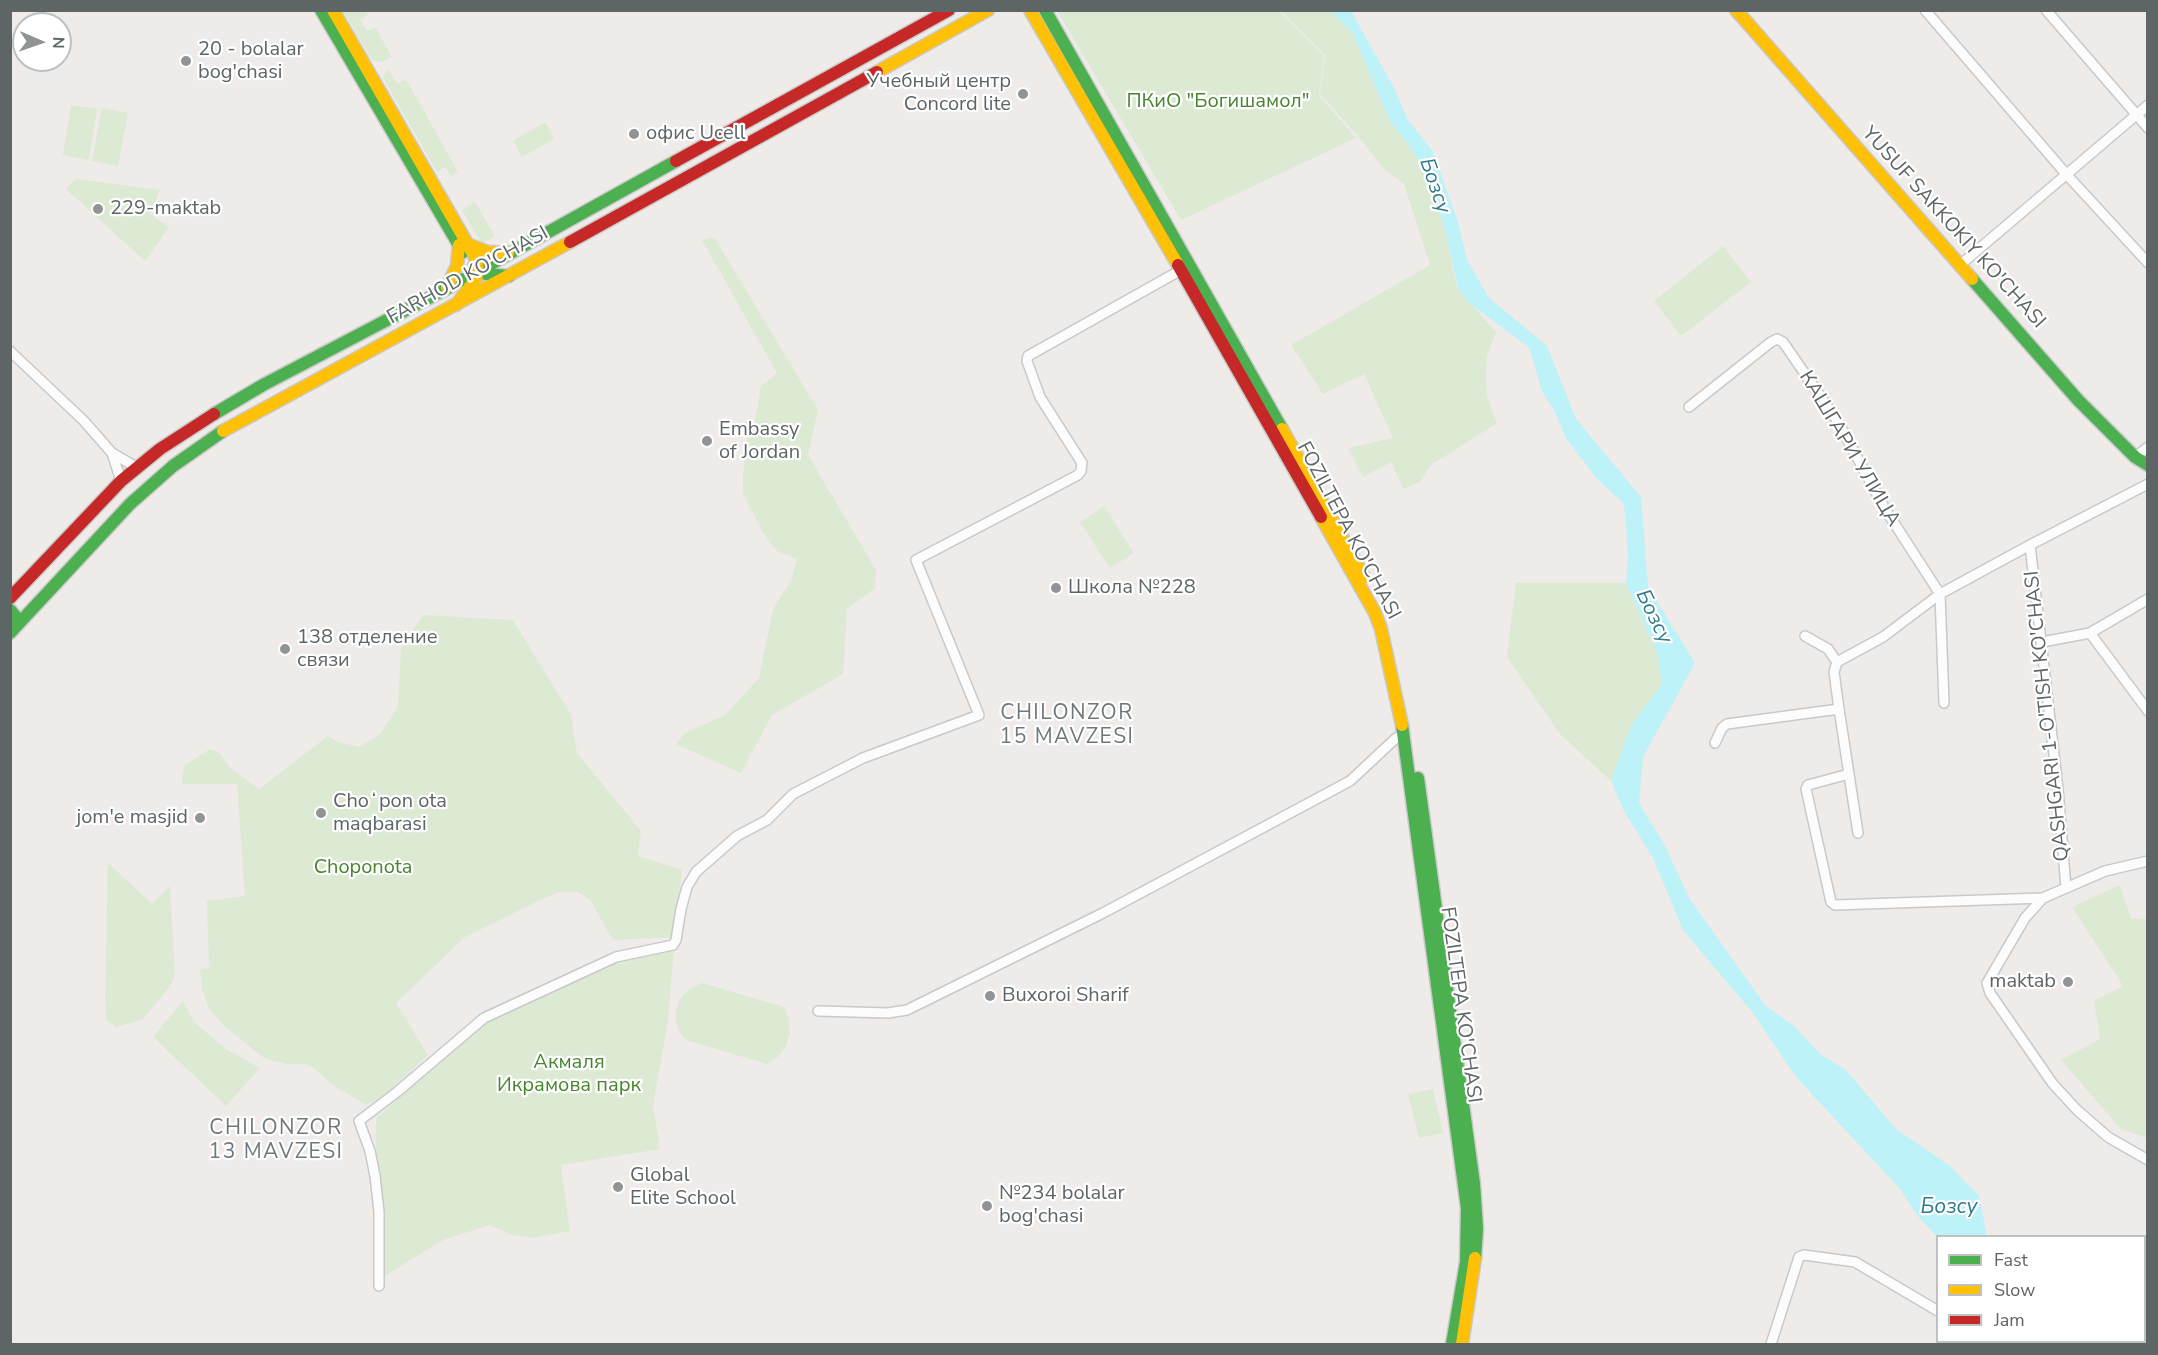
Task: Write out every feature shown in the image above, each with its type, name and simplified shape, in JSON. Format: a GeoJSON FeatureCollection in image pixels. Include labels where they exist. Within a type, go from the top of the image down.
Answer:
{"type":"FeatureCollection","features":[{"type":"Feature","properties":{"kind":"main road"},"geometry":{"type":"LineString","coordinates":[[321,10],[464,245],[488,252],[510,253]]}},
{"type":"Feature","properties":{"kind":"main road"},"geometry":{"type":"LineString","coordinates":[[333,10],[478,271],[509,276]]}},
{"type":"Feature","properties":{"kind":"main road","name":"FARHOD KO'CHASI"},"geometry":{"type":"LineString","coordinates":[[10,598],[136,467],[223,408],[446,289],[949,10]]}},
{"type":"Feature","properties":{"kind":"main road","name":"FARHOD KO'CHASI"},"geometry":{"type":"LineString","coordinates":[[14,628],[130,504],[167,471],[245,418],[455,306],[988,10]]}},
{"type":"Feature","properties":{"kind":"main road","name":"FOZILTEPA KO'CHASI"},"geometry":{"type":"LineString","coordinates":[[1030,10],[1181,270],[1375,613],[1407,734],[1467,1208],[1466,1262],[1452,1344]]}},
{"type":"Feature","properties":{"kind":"main road","name":"FOZILTEPA KO'CHASI"},"geometry":{"type":"LineString","coordinates":[[1045,10],[1319,494],[1381,609],[1395,654],[1474,1184],[1477,1229],[1475,1263],[1462,1344]]}},
{"type":"Feature","properties":{"kind":"main road","name":"YUSUF SAKKOKIY KO'CHASI"},"geometry":{"type":"LineString","coordinates":[[1736,10],[2078,400],[2135,457],[2148,465]]}},
{"type":"Feature","properties":{"kind":"main road"},"geometry":{"type":"LineString","coordinates":[[446,289],[453,278],[464,245]]}},
{"type":"Feature","properties":{"kind":"main road"},"geometry":{"type":"LineString","coordinates":[[455,306],[476,279],[478,271]]}},
{"type":"Feature","properties":{"kind":"main road"},"geometry":{"type":"LineString","coordinates":[[26,581],[32,593],[43,597]]}},
{"type":"Feature","properties":{"kind":"main road"},"geometry":{"type":"LineString","coordinates":[[10,610],[16,617],[14,628]]}},
{"type":"Feature","properties":{"kind":"street"},"geometry":{"type":"LineString","coordinates":[[1925,10],[2067,175],[2148,263]]}},
{"type":"Feature","properties":{"kind":"street"},"geometry":{"type":"LineString","coordinates":[[2046,10],[2148,128]]}},
{"type":"Feature","properties":{"kind":"street"},"geometry":{"type":"LineString","coordinates":[[1960,265],[2148,105]]}},
{"type":"Feature","properties":{"kind":"street"},"geometry":{"type":"LineString","coordinates":[[379,1286],[375,1176],[370,1151],[359,1121],[484,1018],[616,957],[673,945],[687,887],[696,872],[737,836],[767,820],[793,794],[863,758],[979,715],[916,560],[1078,475],[1082,464],[1040,397],[1027,362],[1028,356],[1181,270]]}},
{"type":"Feature","properties":{"kind":"street","name":"КАШГАРИ УЛИЦА"},"geometry":{"type":"LineString","coordinates":[[1689,406],[1771,342],[1777,339],[1783,342],[1838,422],[1885,509],[1940,594]]}},
{"type":"Feature","properties":{"kind":"street"},"geometry":{"type":"LineString","coordinates":[[10,351],[84,421],[112,453],[136,467]]}},
{"type":"Feature","properties":{"kind":"street"},"geometry":{"type":"LineString","coordinates":[[2135,457],[2148,447]]}},
{"type":"Feature","properties":{"kind":"street"},"geometry":{"type":"LineString","coordinates":[[112,453],[121,481]]}},
{"type":"Feature","properties":{"kind":"street"},"geometry":{"type":"LineString","coordinates":[[1858,833],[1834,672],[1837,662],[1883,637],[1940,594],[2148,484]]}},
{"type":"Feature","properties":{"kind":"street","name":"QASHGARI 1-O'TISH KO'CHASI"},"geometry":{"type":"LineString","coordinates":[[2030,545],[2058,789],[2066,888]]}},
{"type":"Feature","properties":{"kind":"street"},"geometry":{"type":"LineString","coordinates":[[1940,594],[1944,703]]}},
{"type":"Feature","properties":{"kind":"street"},"geometry":{"type":"LineString","coordinates":[[2042,642],[2090,633],[2148,599]]}},
{"type":"Feature","properties":{"kind":"street"},"geometry":{"type":"LineString","coordinates":[[2090,633],[2148,711]]}},
{"type":"Feature","properties":{"kind":"street"},"geometry":{"type":"LineString","coordinates":[[1805,636],[1828,649],[1837,662]]}},
{"type":"Feature","properties":{"kind":"street"},"geometry":{"type":"LineString","coordinates":[[1715,743],[1722,728],[1727,724],[1839,709]]}},
{"type":"Feature","properties":{"kind":"street"},"geometry":{"type":"LineString","coordinates":[[818,1011],[888,1013],[907,1010],[1113,908],[1350,781],[1395,739],[1407,734]]}},
{"type":"Feature","properties":{"kind":"street"},"geometry":{"type":"LineString","coordinates":[[1849,774],[1808,785],[1806,789],[1831,902],[1835,905],[2043,898],[2106,871],[2148,861]]}},
{"type":"Feature","properties":{"kind":"street"},"geometry":{"type":"LineString","coordinates":[[2043,898],[2025,918],[1994,970],[1988,984],[1990,993],[2053,1084],[2077,1110],[2108,1137],[2148,1160]]}},
{"type":"Feature","properties":{"kind":"street"},"geometry":{"type":"LineString","coordinates":[[1771,1344],[1799,1257],[1804,1255],[1855,1262],[1936,1310]]}},
{"type":"Feature","properties":{"kind":"green space"},"geometry":{"type":"Polygon","coordinates":[[[343,11],[365,11],[368,15],[360,20],[367,31],[375,27],[392,57],[382,62],[372,60],[343,11]]]}},
{"type":"Feature","properties":{"kind":"green space","name":"ПКиО \"Богишамол\""},"geometry":{"type":"Polygon","coordinates":[[[1057,11],[1279,11],[1324,56],[1319,95],[1356,138],[1181,220],[1057,11]]]}},
{"type":"Feature","properties":{"kind":"green space"},"geometry":{"type":"Polygon","coordinates":[[[1281,11],[1333,11],[1352,32],[1390,121],[1425,171],[1445,229],[1457,288],[1496,332],[1487,355],[1486,377],[1487,397],[1497,423],[1431,465],[1419,482],[1404,489],[1391,462],[1363,477],[1348,448],[1393,438],[1364,374],[1323,394],[1291,345],[1430,265],[1404,184],[1384,169],[1320,94],[1325,55],[1281,11]]]}},
{"type":"Feature","properties":{"kind":"green space"},"geometry":{"type":"Polygon","coordinates":[[[388,69],[397,84],[406,79],[458,172],[451,176],[445,167],[437,172],[383,78],[388,69]]]}},
{"type":"Feature","properties":{"kind":"green space"},"geometry":{"type":"Polygon","coordinates":[[[71,105],[97,109],[89,160],[63,155],[71,105]]]}},
{"type":"Feature","properties":{"kind":"green space"},"geometry":{"type":"Polygon","coordinates":[[[102,108],[128,113],[118,166],[92,161],[102,108]]]}},
{"type":"Feature","properties":{"kind":"green space"},"geometry":{"type":"Polygon","coordinates":[[[545,122],[554,139],[522,157],[513,141],[545,122]]]}},
{"type":"Feature","properties":{"kind":"green space"},"geometry":{"type":"Polygon","coordinates":[[[76,179],[160,190],[150,214],[169,227],[145,261],[66,189],[76,179]]]}},
{"type":"Feature","properties":{"kind":"green space"},"geometry":{"type":"Polygon","coordinates":[[[475,202],[495,236],[482,244],[462,210],[475,202]]]}},
{"type":"Feature","properties":{"kind":"green space"},"geometry":{"type":"Polygon","coordinates":[[[714,237],[818,410],[808,455],[876,570],[875,588],[847,609],[843,674],[772,715],[741,773],[676,744],[685,733],[725,715],[759,678],[773,609],[791,580],[797,559],[777,551],[762,531],[743,494],[743,474],[749,430],[755,421],[761,386],[777,373],[702,240],[714,237]]]}},
{"type":"Feature","properties":{"kind":"green space"},"geometry":{"type":"Polygon","coordinates":[[[1723,246],[1751,282],[1681,336],[1654,301],[1723,246]]]}},
{"type":"Feature","properties":{"kind":"green space"},"geometry":{"type":"Polygon","coordinates":[[[1104,506],[1134,553],[1110,568],[1080,522],[1104,506]]]}},
{"type":"Feature","properties":{"kind":"green space"},"geometry":{"type":"Polygon","coordinates":[[[1516,583],[1626,583],[1657,652],[1662,685],[1632,725],[1611,781],[1560,734],[1507,657],[1516,583]]]}},
{"type":"Feature","properties":{"kind":"green space","name":"Choponota"},"geometry":{"type":"Polygon","coordinates":[[[423,615],[513,620],[571,715],[577,753],[641,831],[638,856],[682,870],[675,937],[613,940],[590,900],[577,892],[561,892],[465,937],[396,1003],[428,1055],[384,1095],[366,1105],[333,1085],[306,1064],[288,1064],[261,1056],[222,1024],[209,1009],[202,989],[200,969],[209,968],[207,901],[245,896],[237,784],[182,784],[183,771],[185,765],[210,749],[220,753],[230,768],[259,789],[328,736],[338,742],[360,747],[380,734],[398,706],[401,648],[423,615]]]}},
{"type":"Feature","properties":{"kind":"green space"},"geometry":{"type":"Polygon","coordinates":[[[108,863],[152,904],[170,886],[175,977],[169,988],[142,1020],[116,1027],[106,1020],[108,863]]]}},
{"type":"Feature","properties":{"kind":"green space"},"geometry":{"type":"Polygon","coordinates":[[[2120,885],[2131,919],[2147,919],[2147,1138],[2121,1129],[2061,1060],[2100,1039],[2094,1001],[2123,986],[2072,907],[2120,885]]]}},
{"type":"Feature","properties":{"kind":"green space","name":"Акмаля Икрамова парк"},"geometry":{"type":"Polygon","coordinates":[[[674,946],[668,1020],[653,1106],[660,1149],[561,1165],[570,1231],[532,1238],[512,1235],[490,1225],[443,1240],[378,1280],[376,1119],[482,1021],[613,953],[674,946]]]}},
{"type":"Feature","properties":{"kind":"green space"},"geometry":{"type":"Polygon","coordinates":[[[702,983],[784,1007],[789,1019],[790,1033],[786,1046],[779,1056],[767,1064],[686,1040],[676,1022],[676,1012],[685,993],[702,983]]]}},
{"type":"Feature","properties":{"kind":"green space"},"geometry":{"type":"Polygon","coordinates":[[[183,1001],[194,1022],[226,1049],[260,1068],[226,1106],[153,1037],[183,1001]]]}},
{"type":"Feature","properties":{"kind":"green space"},"geometry":{"type":"Polygon","coordinates":[[[1433,1089],[1443,1133],[1419,1138],[1408,1094],[1433,1089]]]}},
{"type":"Feature","properties":{"kind":"water","name":"Бозсу"},"geometry":{"type":"Polygon","coordinates":[[[1333,11],[1351,11],[1393,86],[1408,120],[1433,152],[1458,222],[1467,260],[1489,298],[1547,346],[1576,419],[1641,497],[1648,587],[1695,663],[1643,757],[1639,803],[1665,846],[1689,898],[1765,1005],[1795,1027],[1821,1055],[1845,1069],[1896,1129],[1950,1166],[1979,1196],[1987,1235],[1936,1236],[1918,1216],[1900,1189],[1796,1077],[1753,1013],[1683,930],[1653,858],[1624,811],[1611,781],[1632,724],[1662,685],[1657,652],[1626,583],[1628,553],[1624,504],[1597,479],[1566,438],[1554,410],[1542,391],[1529,347],[1469,303],[1458,288],[1445,229],[1425,171],[1390,121],[1352,32],[1333,11]]]}},
{"type":"Feature","properties":{"kind":"traffic: fast"},"geometry":{"type":"LineString","coordinates":[[321,10],[463,252]]}},
{"type":"Feature","properties":{"kind":"traffic: fast"},"geometry":{"type":"LineString","coordinates":[[1045,10],[1282,429]]}},
{"type":"Feature","properties":{"kind":"traffic: fast"},"geometry":{"type":"LineString","coordinates":[[214,414],[263,385],[446,289],[676,161]]}},
{"type":"Feature","properties":{"kind":"traffic: fast"},"geometry":{"type":"LineString","coordinates":[[474,266],[486,274],[509,276]]}},
{"type":"Feature","properties":{"kind":"traffic: fast"},"geometry":{"type":"LineString","coordinates":[[1972,279],[2078,400],[2135,457],[2148,465]]}},
{"type":"Feature","properties":{"kind":"traffic: fast"},"geometry":{"type":"LineString","coordinates":[[10,633],[130,504],[173,466],[223,431]]}},
{"type":"Feature","properties":{"kind":"traffic: fast"},"geometry":{"type":"LineString","coordinates":[[10,610],[18,624]]}},
{"type":"Feature","properties":{"kind":"traffic: fast"},"geometry":{"type":"LineString","coordinates":[[1402,725],[1467,1208],[1466,1262],[1452,1344]]}},
{"type":"Feature","properties":{"kind":"traffic: fast"},"geometry":{"type":"LineString","coordinates":[[1418,778],[1474,1184],[1477,1229],[1475,1258]]}},
{"type":"Feature","properties":{"kind":"traffic: slow"},"geometry":{"type":"LineString","coordinates":[[333,10],[476,259],[478,271],[476,279],[456,305]]}},
{"type":"Feature","properties":{"kind":"traffic: slow"},"geometry":{"type":"LineString","coordinates":[[877,72],[988,10]]}},
{"type":"Feature","properties":{"kind":"traffic: slow"},"geometry":{"type":"LineString","coordinates":[[1030,10],[1178,265]]}},
{"type":"Feature","properties":{"kind":"traffic: slow"},"geometry":{"type":"LineString","coordinates":[[1736,10],[1972,279]]}},
{"type":"Feature","properties":{"kind":"traffic: slow"},"geometry":{"type":"LineString","coordinates":[[223,431],[570,242]]}},
{"type":"Feature","properties":{"kind":"traffic: slow"},"geometry":{"type":"LineString","coordinates":[[447,287],[457,266],[459,245]]}},
{"type":"Feature","properties":{"kind":"traffic: slow"},"geometry":{"type":"LineString","coordinates":[[469,245],[488,252],[508,253]]}},
{"type":"Feature","properties":{"kind":"traffic: slow"},"geometry":{"type":"LineString","coordinates":[[1282,429],[1364,577]]}},
{"type":"Feature","properties":{"kind":"traffic: slow"},"geometry":{"type":"LineString","coordinates":[[1321,517],[1375,613],[1381,629],[1402,725]]}},
{"type":"Feature","properties":{"kind":"traffic: slow"},"geometry":{"type":"LineString","coordinates":[[1462,1344],[1475,1258]]}},
{"type":"Feature","properties":{"kind":"traffic: jam"},"geometry":{"type":"LineString","coordinates":[[676,161],[949,10]]}},
{"type":"Feature","properties":{"kind":"traffic: jam"},"geometry":{"type":"LineString","coordinates":[[570,242],[877,72]]}},
{"type":"Feature","properties":{"kind":"traffic: jam"},"geometry":{"type":"LineString","coordinates":[[1178,265],[1321,517]]}},
{"type":"Feature","properties":{"kind":"traffic: jam"},"geometry":{"type":"LineString","coordinates":[[10,598],[121,481],[160,449],[214,414]]}},
{"type":"Feature","properties":{"kind":"place","name":"20 - bolalar bog'chasi"},"geometry":{"type":"Point","coordinates":[186,61]}},
{"type":"Feature","properties":{"kind":"place","name":"Учебный центр Concord lite"},"geometry":{"type":"Point","coordinates":[1023,94]}},
{"type":"Feature","properties":{"kind":"place","name":"офис Ucell"},"geometry":{"type":"Point","coordinates":[634,134]}},
{"type":"Feature","properties":{"kind":"place","name":"229-maktab"},"geometry":{"type":"Point","coordinates":[98,209]}},
{"type":"Feature","properties":{"kind":"place","name":"Embassy of Jordan"},"geometry":{"type":"Point","coordinates":[707,441]}},
{"type":"Feature","properties":{"kind":"place","name":"Школа №228"},"geometry":{"type":"Point","coordinates":[1056,588]}},
{"type":"Feature","properties":{"kind":"place","name":"138 отделение связи"},"geometry":{"type":"Point","coordinates":[285,649]}},
{"type":"Feature","properties":{"kind":"place","name":"Choʻpon ota maqbarasi"},"geometry":{"type":"Point","coordinates":[321,813]}},
{"type":"Feature","properties":{"kind":"place","name":"jom'e masjid"},"geometry":{"type":"Point","coordinates":[200,818]}},
{"type":"Feature","properties":{"kind":"place","name":"maktab"},"geometry":{"type":"Point","coordinates":[2068,982]}},
{"type":"Feature","properties":{"kind":"place","name":"Buxoroi Sharif"},"geometry":{"type":"Point","coordinates":[990,996]}},
{"type":"Feature","properties":{"kind":"place","name":"Global Elite School"},"geometry":{"type":"Point","coordinates":[618,1187]}},
{"type":"Feature","properties":{"kind":"place","name":"№234 bolalar bog'chasi"},"geometry":{"type":"Point","coordinates":[987,1206]}},
{"type":"Feature","properties":{"kind":"district","name":"CHILONZOR 15 MAVZESI"},"geometry":{"type":"Point","coordinates":[1067,726]}},
{"type":"Feature","properties":{"kind":"district","name":"CHILONZOR 13 MAVZESI"},"geometry":{"type":"Point","coordinates":[276,1141]}}]}
